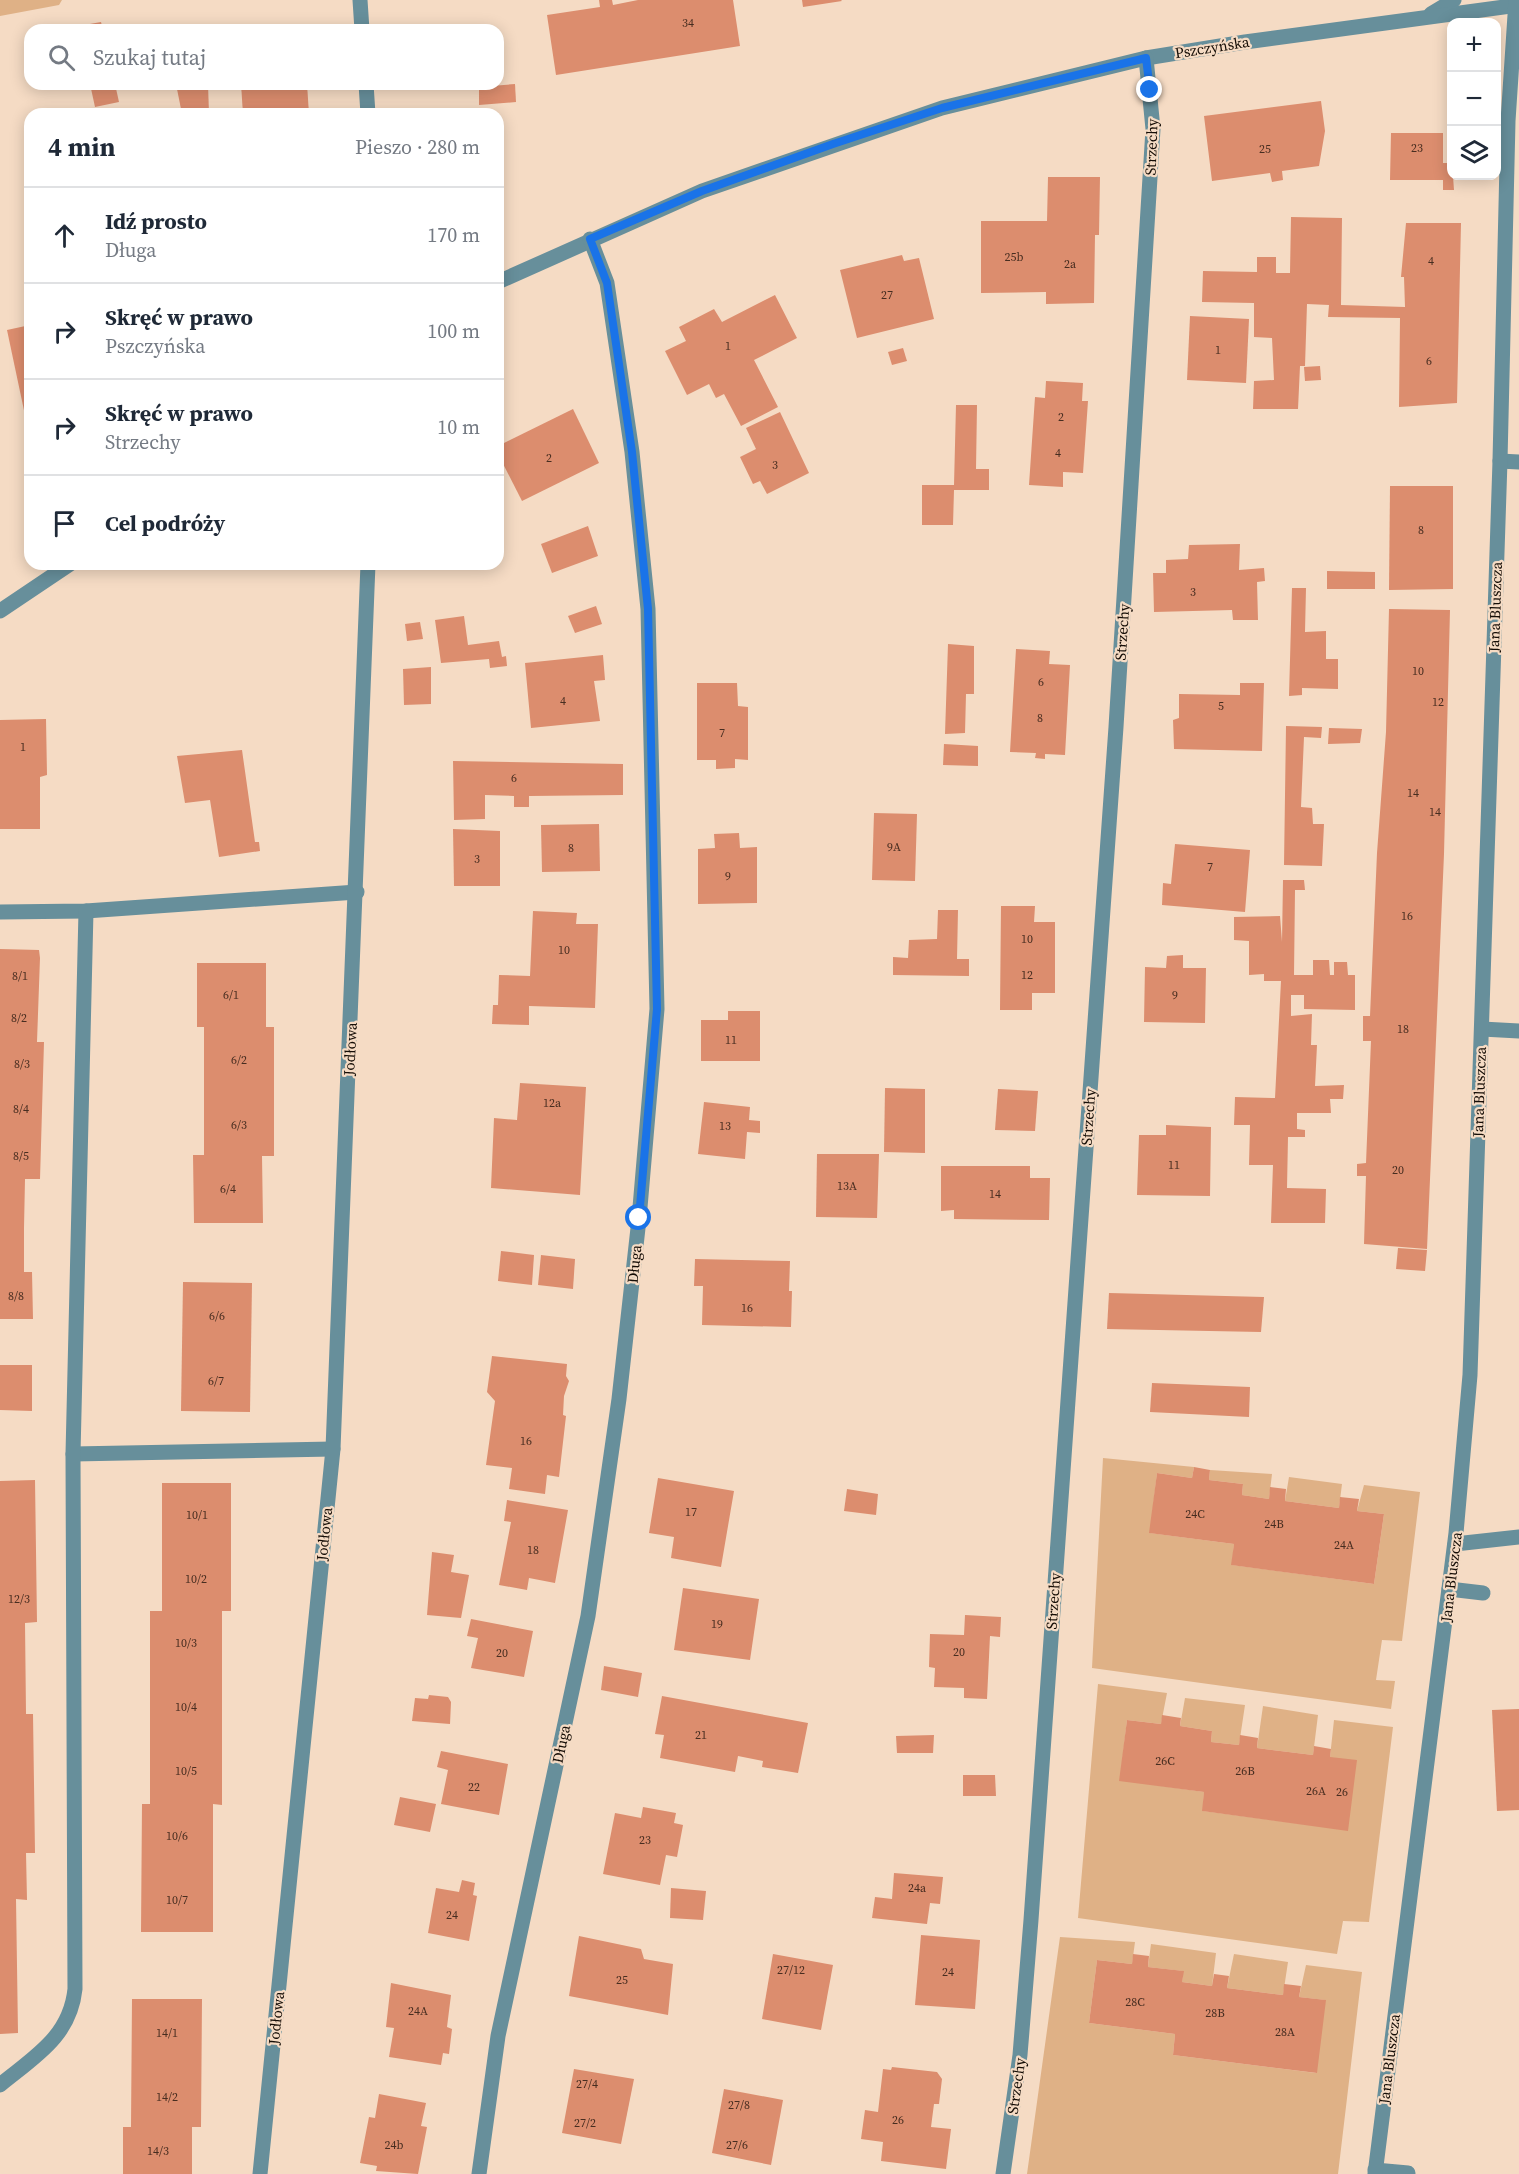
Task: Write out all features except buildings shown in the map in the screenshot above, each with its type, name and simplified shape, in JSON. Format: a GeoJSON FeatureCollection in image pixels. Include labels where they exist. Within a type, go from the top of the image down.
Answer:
{"type":"FeatureCollection","features":[{"type":"Feature","properties":{"kind":"street"},"geometry":{"type":"LineString","coordinates":[[360,0],[362,24]]}},
{"type":"Feature","properties":{"kind":"street","name":"Pszczyńska"},"geometry":{"type":"LineString","coordinates":[[1425,17],[1454,0]]}},
{"type":"Feature","properties":{"kind":"street","name":"Pszczyńska"},"geometry":{"type":"LineString","coordinates":[[504,279],[702,191],[855,136],[942,108],[1146,58],[1517,4]]}},
{"type":"Feature","properties":{"kind":"street","name":"Jana Bluszcza"},"geometry":{"type":"LineString","coordinates":[[1375,2172],[1455,1544],[1470,1375],[1500,461],[1508,121],[1517,4]]}},
{"type":"Feature","properties":{"kind":"street","name":"Strzechy"},"geometry":{"type":"LineString","coordinates":[[1003,2174],[1020,2055],[1032,1909],[1116,727],[1153,129],[1146,58]]}},
{"type":"Feature","properties":{"kind":"street"},"geometry":{"type":"LineString","coordinates":[[366,90],[368,108]]}},
{"type":"Feature","properties":{"kind":"street","name":"Długa"},"geometry":{"type":"LineString","coordinates":[[479,2174],[498,2036],[588,1616],[619,1399],[639,1218],[657,1009],[648,609],[632,452],[607,283],[590,239]]}},
{"type":"Feature","properties":{"kind":"street"},"geometry":{"type":"LineString","coordinates":[[1500,461],[1519,462]]}},
{"type":"Feature","properties":{"kind":"street"},"geometry":{"type":"LineString","coordinates":[[0,611],[61,570]]}},
{"type":"Feature","properties":{"kind":"street","name":"Jodłowa"},"geometry":{"type":"LineString","coordinates":[[260,2174],[333,1449],[357,892],[368,570]]}},
{"type":"Feature","properties":{"kind":"street"},"geometry":{"type":"LineString","coordinates":[[0,912],[86,911],[357,892]]}},
{"type":"Feature","properties":{"kind":"street"},"geometry":{"type":"LineString","coordinates":[[0,2085],[60,2033],[70,2014],[75,1995],[74,1454],[86,911]]}},
{"type":"Feature","properties":{"kind":"street"},"geometry":{"type":"LineString","coordinates":[[1482,1029],[1519,1031]]}},
{"type":"Feature","properties":{"kind":"street"},"geometry":{"type":"LineString","coordinates":[[74,1454],[333,1449]]}},
{"type":"Feature","properties":{"kind":"street"},"geometry":{"type":"LineString","coordinates":[[1455,1544],[1519,1537]]}},
{"type":"Feature","properties":{"kind":"street"},"geometry":{"type":"LineString","coordinates":[[1449,1589],[1483,1593]]}},
{"type":"Feature","properties":{"kind":"street"},"geometry":{"type":"LineString","coordinates":[[1375,2172],[1408,2173]]}},
{"type":"Feature","properties":{"kind":"shaded area"},"geometry":{"type":"Polygon","coordinates":[[[0,0],[62,0],[59,5],[0,16],[0,0]]]}},
{"type":"Feature","properties":{"kind":"shaded area"},"geometry":{"type":"Polygon","coordinates":[[[1103,1458],[1194,1467],[1192,1478],[1157,1473],[1150,1533],[1234,1544],[1232,1565],[1374,1584],[1384,1514],[1357,1511],[1364,1485],[1420,1492],[1402,1641],[1382,1640],[1376,1680],[1395,1681],[1391,1709],[1092,1668],[1103,1458]]]}},
{"type":"Feature","properties":{"kind":"shaded area"},"geometry":{"type":"Polygon","coordinates":[[[1210,1470],[1272,1474],[1269,1499],[1242,1495],[1243,1484],[1209,1480],[1210,1470]]]}},
{"type":"Feature","properties":{"kind":"shaded area"},"geometry":{"type":"Polygon","coordinates":[[[1289,1477],[1342,1484],[1339,1508],[1285,1501],[1289,1477]]]}},
{"type":"Feature","properties":{"kind":"shaded area"},"geometry":{"type":"Polygon","coordinates":[[[1098,1684],[1167,1693],[1161,1724],[1127,1720],[1120,1780],[1204,1792],[1203,1811],[1348,1830],[1330,1757],[1334,1720],[1393,1727],[1369,1922],[1343,1921],[1337,1954],[1078,1918],[1098,1684]]]}},
{"type":"Feature","properties":{"kind":"shaded area"},"geometry":{"type":"Polygon","coordinates":[[[1185,1698],[1245,1705],[1239,1745],[1211,1742],[1212,1731],[1180,1726],[1185,1698]]]}},
{"type":"Feature","properties":{"kind":"shaded area"},"geometry":{"type":"Polygon","coordinates":[[[1263,1706],[1318,1715],[1313,1755],[1257,1748],[1263,1706]]]}},
{"type":"Feature","properties":{"kind":"shaded area"},"geometry":{"type":"Polygon","coordinates":[[[1060,1937],[1135,1942],[1132,1964],[1097,1960],[1089,2023],[1175,2034],[1173,2055],[1316,2073],[1325,2000],[1299,1997],[1306,1965],[1362,1972],[1338,2174],[1027,2174],[1060,1937]]]}},
{"type":"Feature","properties":{"kind":"shaded area"},"geometry":{"type":"Polygon","coordinates":[[[1151,1944],[1216,1953],[1212,1986],[1182,1982],[1183,1971],[1148,1967],[1151,1944]]]}},
{"type":"Feature","properties":{"kind":"shaded area"},"geometry":{"type":"Polygon","coordinates":[[[1234,1954],[1288,1962],[1283,1995],[1227,1988],[1234,1954]]]}},
{"type":"Feature","properties":{"kind":"route"},"geometry":{"type":"LineString","coordinates":[[639,1218],[657,1009],[648,609],[632,452],[607,283],[590,239],[702,191],[942,108],[1146,58],[1150,90]]}}]}
